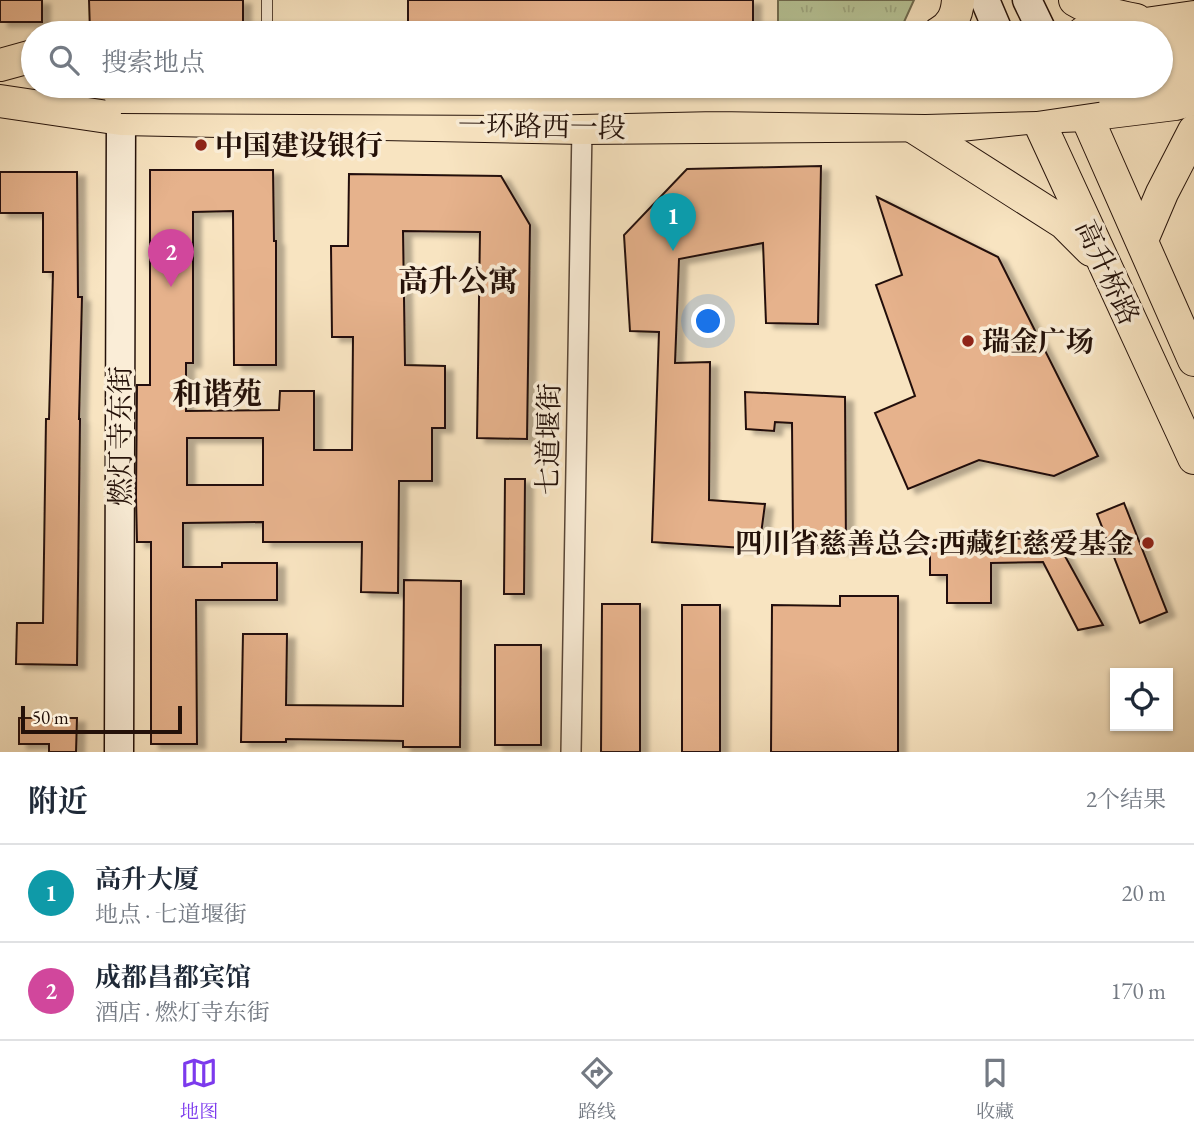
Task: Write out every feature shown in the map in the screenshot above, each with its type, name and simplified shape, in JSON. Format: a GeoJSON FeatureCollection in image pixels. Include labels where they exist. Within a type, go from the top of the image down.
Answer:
{"type":"FeatureCollection","features":[{"type":"Feature","properties":{"kind":"main road"},"geometry":{"type":"LineString","coordinates":[[952,21],[957,13],[958,0]]}},
{"type":"Feature","properties":{"kind":"main road"},"geometry":{"type":"LineString","coordinates":[[1076,0],[1126,21]]}},
{"type":"Feature","properties":{"kind":"main road"},"geometry":{"type":"LineString","coordinates":[[1173,29],[1194,17]]}},
{"type":"Feature","properties":{"kind":"main road"},"geometry":{"type":"LineString","coordinates":[[1173,40],[1194,42]]}},
{"type":"Feature","properties":{"kind":"main road"},"geometry":{"type":"LineString","coordinates":[[0,66],[21,60]]}},
{"type":"Feature","properties":{"kind":"main road"},"geometry":{"type":"LineString","coordinates":[[0,66],[21,67]]}},
{"type":"Feature","properties":{"kind":"main road"},"geometry":{"type":"LineString","coordinates":[[1173,73],[1194,69]]}},
{"type":"Feature","properties":{"kind":"main road"},"geometry":{"type":"LineString","coordinates":[[0,100],[121,108],[580,98]]}},
{"type":"Feature","properties":{"kind":"main road","name":"高升桥路"},"geometry":{"type":"LineString","coordinates":[[1027,98],[1194,458]]}},
{"type":"Feature","properties":{"kind":"main road","name":"高升桥路"},"geometry":{"type":"LineString","coordinates":[[1077,98],[1194,360]]}},
{"type":"Feature","properties":{"kind":"main road","name":"一环路西一段"},"geometry":{"type":"LineString","coordinates":[[121,108],[582,128],[912,126],[1086,115],[1175,104],[1194,99]]}},
{"type":"Feature","properties":{"kind":"main road"},"geometry":{"type":"LineString","coordinates":[[912,126],[1064,223],[1106,265]]}},
{"type":"Feature","properties":{"kind":"main road"},"geometry":{"type":"LineString","coordinates":[[1142,240],[1162,193],[1194,131]]}},
{"type":"Feature","properties":{"kind":"street"},"geometry":{"type":"LineString","coordinates":[[985,0],[994,21]]}},
{"type":"Feature","properties":{"kind":"street"},"geometry":{"type":"LineString","coordinates":[[1027,0],[1037,21]]}},
{"type":"Feature","properties":{"kind":"street","name":"燃灯寺东街"},"geometry":{"type":"LineString","coordinates":[[120,752],[121,108]]}},
{"type":"Feature","properties":{"kind":"street","name":"七道堰街"},"geometry":{"type":"LineString","coordinates":[[570,752],[582,128]]}},
{"type":"Feature","properties":{"kind":"lane"},"geometry":{"type":"LineString","coordinates":[[267,0],[267,21]]}},
{"type":"Feature","properties":{"kind":"green space"},"geometry":{"type":"Polygon","coordinates":[[[778,0],[914,0],[904,21],[778,21],[778,0]]]}},
{"type":"Feature","properties":{"kind":"building"},"geometry":{"type":"Polygon","coordinates":[[[0,0],[42,0],[42,21],[0,22],[0,0]]]}},
{"type":"Feature","properties":{"kind":"building"},"geometry":{"type":"Polygon","coordinates":[[[89,0],[243,0],[243,21],[90,21],[89,0]]]}},
{"type":"Feature","properties":{"kind":"building"},"geometry":{"type":"Polygon","coordinates":[[[408,0],[753,0],[753,21],[408,21],[408,0]]]}},
{"type":"Feature","properties":{"kind":"building"},"geometry":{"type":"Polygon","coordinates":[[[821,166],[818,324],[766,323],[763,243],[679,259],[675,363],[710,362],[709,500],[765,504],[759,549],[652,542],[659,332],[630,331],[624,235],[687,169],[821,166]]]}},
{"type":"Feature","properties":{"kind":"building"},"geometry":{"type":"Polygon","coordinates":[[[150,170],[273,170],[276,365],[234,365],[233,211],[193,212],[193,363],[186,363],[186,411],[279,410],[280,391],[314,391],[314,450],[352,450],[353,337],[332,337],[331,246],[348,246],[349,174],[501,176],[530,225],[527,439],[477,438],[480,232],[403,231],[405,365],[445,366],[445,428],[432,428],[432,481],[399,481],[398,593],[361,592],[362,542],[263,542],[263,522],[183,523],[183,567],[222,567],[222,563],[277,563],[277,600],[196,600],[197,744],[151,744],[151,542],[137,542],[136,497],[137,385],[150,385],[150,170]],[[187,438],[187,485],[263,485],[263,438],[187,438]]]}},
{"type":"Feature","properties":{"kind":"building"},"geometry":{"type":"Polygon","coordinates":[[[0,172],[77,172],[78,297],[82,297],[77,665],[16,664],[17,623],[43,623],[46,419],[49,419],[53,272],[43,272],[43,213],[0,213],[0,172]]]}},
{"type":"Feature","properties":{"kind":"building","name":"瑞金广场"},"geometry":{"type":"Polygon","coordinates":[[[877,197],[998,257],[1098,456],[1054,476],[979,460],[908,489],[875,413],[915,396],[876,285],[902,275],[877,197]]]}},
{"type":"Feature","properties":{"kind":"building"},"geometry":{"type":"Polygon","coordinates":[[[745,392],[845,397],[846,551],[793,540],[792,423],[775,422],[774,431],[746,429],[745,392]]]}},
{"type":"Feature","properties":{"kind":"building"},"geometry":{"type":"Polygon","coordinates":[[[505,479],[525,479],[524,594],[504,594],[505,479]]]}},
{"type":"Feature","properties":{"kind":"building"},"geometry":{"type":"Polygon","coordinates":[[[1124,503],[1167,612],[1140,623],[1097,514],[1124,503]]]}},
{"type":"Feature","properties":{"kind":"building"},"geometry":{"type":"Polygon","coordinates":[[[1055,538],[1103,625],[1078,630],[1043,562],[991,563],[991,603],[947,603],[947,575],[930,575],[930,540],[1055,538]]]}},
{"type":"Feature","properties":{"kind":"building"},"geometry":{"type":"Polygon","coordinates":[[[404,580],[461,581],[460,747],[403,747],[403,741],[286,739],[286,742],[241,742],[243,634],[287,634],[286,705],[403,706],[404,580]]]}},
{"type":"Feature","properties":{"kind":"building"},"geometry":{"type":"Polygon","coordinates":[[[840,596],[898,596],[898,752],[771,752],[772,605],[840,606],[840,596]]]}},
{"type":"Feature","properties":{"kind":"building"},"geometry":{"type":"Polygon","coordinates":[[[602,604],[640,604],[640,752],[601,752],[602,604]]]}},
{"type":"Feature","properties":{"kind":"building"},"geometry":{"type":"Polygon","coordinates":[[[682,605],[720,605],[720,752],[682,752],[682,605]]]}},
{"type":"Feature","properties":{"kind":"building"},"geometry":{"type":"Polygon","coordinates":[[[495,645],[541,645],[541,745],[495,745],[495,645]]]}},
{"type":"Feature","properties":{"kind":"building"},"geometry":{"type":"Polygon","coordinates":[[[19,718],[77,718],[76,752],[49,752],[49,744],[19,744],[19,718]]]}},
{"type":"Feature","properties":{"kind":"place","name":"中国建设银行"},"geometry":{"type":"Point","coordinates":[201,145]}},
{"type":"Feature","properties":{"kind":"place","name":"高升大厦"},"geometry":{"type":"Point","coordinates":[673,251]}},
{"type":"Feature","properties":{"kind":"place","name":"成都昌都宾馆"},"geometry":{"type":"Point","coordinates":[171,287]}},
{"type":"Feature","properties":{"kind":"place","name":"瑞金广场"},"geometry":{"type":"Point","coordinates":[968,341]}},
{"type":"Feature","properties":{"kind":"place","name":"四川省慈善总会·西藏红慈爱基金"},"geometry":{"type":"Point","coordinates":[1148,543]}},
{"type":"Feature","properties":{"kind":"district","name":"高升公寓"},"geometry":{"type":"Point","coordinates":[458,281]}},
{"type":"Feature","properties":{"kind":"district","name":"和谐苑"},"geometry":{"type":"Point","coordinates":[217,394]}}]}
